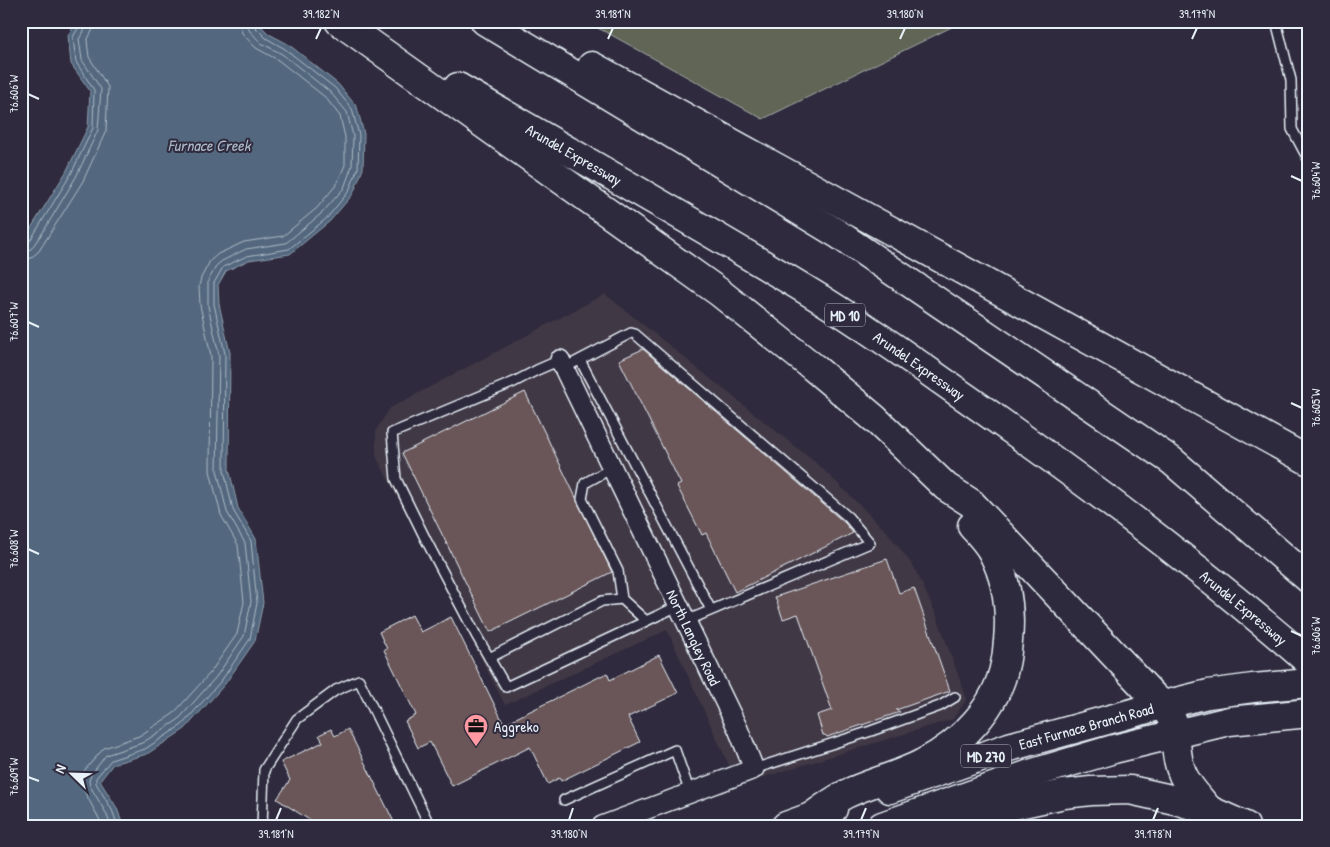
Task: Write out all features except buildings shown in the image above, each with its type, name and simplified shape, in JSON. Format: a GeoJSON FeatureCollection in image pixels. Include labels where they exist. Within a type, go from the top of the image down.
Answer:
{"type":"FeatureCollection","features":[{"type":"Feature","properties":{"kind":"main road"},"geometry":{"type":"LineString","coordinates":[[339,21],[719,292],[875,419],[946,487],[971,503],[1154,697],[1164,705],[1173,720],[1177,734],[1176,751],[1183,776],[1209,810]]}},
{"type":"Feature","properties":{"kind":"main road","name":"Arundel Expressway"},"geometry":{"type":"LineString","coordinates":[[344,21],[813,294],[1067,469],[1273,631],[1309,662]]}},
{"type":"Feature","properties":{"kind":"main road"},"geometry":{"type":"LineString","coordinates":[[484,21],[838,234],[1172,461],[1309,579]]}},
{"type":"Feature","properties":{"kind":"main road"},"geometry":{"type":"LineString","coordinates":[[508,21],[630,86],[1309,461]]}},
{"type":"Feature","properties":{"kind":"main road"},"geometry":{"type":"LineString","coordinates":[[798,821],[846,794],[924,763],[950,746],[975,723],[988,706],[995,692],[1005,665],[1009,629],[1009,606],[1005,586],[992,552],[962,513],[946,487]]}},
{"type":"Feature","properties":{"kind":"main road","name":"East Furnace Branch Road"},"geometry":{"type":"LineString","coordinates":[[798,821],[1009,747],[1064,731],[1208,694],[1309,683]]}},
{"type":"Feature","properties":{"kind":"main road","name":"East Furnace Branch Road"},"geometry":{"type":"LineString","coordinates":[[882,826],[1030,774],[1114,749],[1229,721],[1309,713]]}},
{"type":"Feature","properties":{"kind":"main road"},"geometry":{"type":"LineString","coordinates":[[918,826],[1064,794],[1130,790],[1209,810],[1246,826]]}},
{"type":"Feature","properties":{"kind":"street","name":"North Langley Road"},"geometry":{"type":"LineString","coordinates":[[568,363],[612,468],[738,729],[754,769]]}},
{"type":"Feature","properties":{"kind":"street"},"geometry":{"type":"LineString","coordinates":[[602,826],[754,769]]}},
{"type":"Feature","properties":{"kind":"lane"},"geometry":{"type":"LineString","coordinates":[[1276,21],[1291,80],[1292,129],[1309,161]]}},
{"type":"Feature","properties":{"kind":"lane"},"geometry":{"type":"LineString","coordinates":[[631,333],[635,334],[848,517],[870,543],[711,610],[646,621],[506,687],[426,540],[396,478],[392,433],[514,382],[568,363],[631,333]]}},
{"type":"Feature","properties":{"kind":"lane"},"geometry":{"type":"LineString","coordinates":[[568,363],[711,610]]}},
{"type":"Feature","properties":{"kind":"lane"},"geometry":{"type":"LineString","coordinates":[[612,468],[585,483],[582,499],[618,571],[622,599],[646,621]]}},
{"type":"Feature","properties":{"kind":"lane"},"geometry":{"type":"LineString","coordinates":[[489,658],[602,601],[622,599]]}},
{"type":"Feature","properties":{"kind":"lane"},"geometry":{"type":"LineString","coordinates":[[262,826],[264,770],[297,719],[336,690],[359,680],[430,826]]}},
{"type":"Feature","properties":{"kind":"lane"},"geometry":{"type":"LineString","coordinates":[[754,769],[871,731],[940,706],[955,698]]}},
{"type":"Feature","properties":{"kind":"lane"},"geometry":{"type":"LineString","coordinates":[[564,800],[675,750],[690,793]]}},
{"type":"Feature","properties":{"kind":"shaded area"},"geometry":{"type":"Polygon","coordinates":[[[605,294],[821,467],[888,533],[914,567],[936,614],[967,699],[953,719],[738,785],[667,630],[505,705],[376,456],[376,430],[390,408],[605,294]]]}},
{"type":"Feature","properties":{"kind":"green space"},"geometry":{"type":"Polygon","coordinates":[[[582,21],[964,21],[763,119],[606,32],[582,21]]]}},
{"type":"Feature","properties":{"kind":"water","name":"Furnace Creek"},"geometry":{"type":"Polygon","coordinates":[[[77,21],[256,21],[269,34],[288,44],[338,84],[357,107],[364,134],[363,169],[353,194],[330,221],[290,254],[249,260],[226,271],[218,285],[219,304],[230,353],[229,469],[238,508],[256,539],[263,603],[255,641],[225,684],[185,729],[147,754],[113,764],[100,781],[117,808],[123,826],[21,826],[21,244],[66,172],[88,127],[90,91],[71,64],[68,35],[77,21]]]}},
{"type":"Feature","properties":{"kind":"place","name":"Aggreko"},"geometry":{"type":"Point","coordinates":[476,747]}}]}
